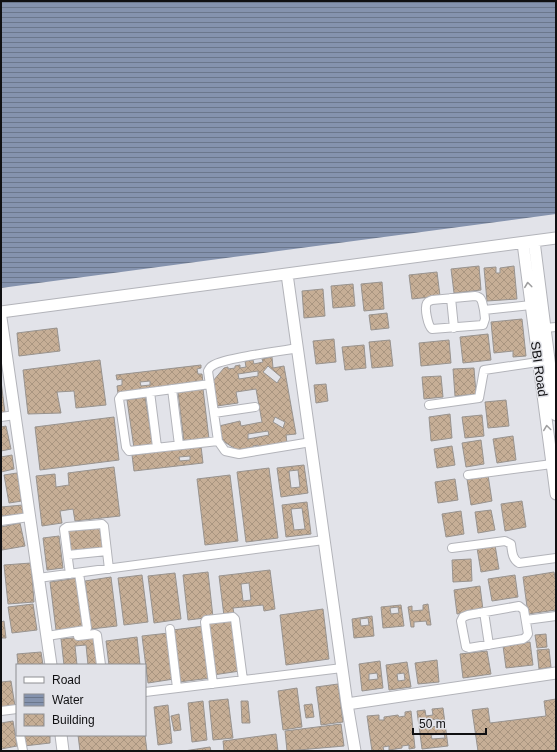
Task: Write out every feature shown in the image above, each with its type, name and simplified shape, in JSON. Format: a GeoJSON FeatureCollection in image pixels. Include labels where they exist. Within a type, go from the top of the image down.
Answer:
{"type":"FeatureCollection","features":[{"type":"Feature","properties":{"kind":"street"},"geometry":{"type":"LineString","coordinates":[[1,312],[556,238]]}},
{"type":"Feature","properties":{"kind":"street","name":"SBI Road"},"geometry":{"type":"LineString","coordinates":[[534,241],[551,327],[556,416]]}},
{"type":"Feature","properties":{"kind":"street","name":"SBI Road"},"geometry":{"type":"LineString","coordinates":[[522,243],[556,494]]}},
{"type":"Feature","properties":{"kind":"street"},"geometry":{"type":"LineString","coordinates":[[287,274],[347,704],[355,751]]}},
{"type":"Feature","properties":{"kind":"street"},"geometry":{"type":"LineString","coordinates":[[479,296],[482,299],[484,310],[485,319],[483,325],[454,328],[430,328],[428,324],[426,305],[428,302],[432,300],[451,298],[479,296]]}},
{"type":"Feature","properties":{"kind":"street"},"geometry":{"type":"LineString","coordinates":[[451,298],[454,328]]}},
{"type":"Feature","properties":{"kind":"street"},"geometry":{"type":"LineString","coordinates":[[484,310],[531,305]]}},
{"type":"Feature","properties":{"kind":"street"},"geometry":{"type":"LineString","coordinates":[[1,318],[51,664]]}},
{"type":"Feature","properties":{"kind":"street"},"geometry":{"type":"LineString","coordinates":[[298,348],[266,352],[222,361],[212,365],[208,371],[218,441],[225,451],[239,454],[311,442]]}},
{"type":"Feature","properties":{"kind":"street"},"geometry":{"type":"LineString","coordinates":[[429,405],[479,398],[484,370],[538,362]]}},
{"type":"Feature","properties":{"kind":"street"},"geometry":{"type":"LineString","coordinates":[[210,384],[121,396],[119,399],[126,447],[129,451],[179,444],[218,441]]}},
{"type":"Feature","properties":{"kind":"street"},"geometry":{"type":"LineString","coordinates":[[172,389],[179,444]]}},
{"type":"Feature","properties":{"kind":"street"},"geometry":{"type":"LineString","coordinates":[[150,392],[157,447]]}},
{"type":"Feature","properties":{"kind":"street"},"geometry":{"type":"LineString","coordinates":[[214,413],[255,407]]}},
{"type":"Feature","properties":{"kind":"street"},"geometry":{"type":"LineString","coordinates":[[1,417],[15,415]]}},
{"type":"Feature","properties":{"kind":"street"},"geometry":{"type":"LineString","coordinates":[[468,475],[552,464]]}},
{"type":"Feature","properties":{"kind":"street"},"geometry":{"type":"LineString","coordinates":[[1,521],[29,517]]}},
{"type":"Feature","properties":{"kind":"street"},"geometry":{"type":"LineString","coordinates":[[70,574],[64,529],[67,527],[102,524],[104,526],[109,569]]}},
{"type":"Feature","properties":{"kind":"street"},"geometry":{"type":"LineString","coordinates":[[38,578],[324,540]]}},
{"type":"Feature","properties":{"kind":"street"},"geometry":{"type":"LineString","coordinates":[[452,548],[505,541],[511,544],[513,557],[519,563],[556,558]]}},
{"type":"Feature","properties":{"kind":"street"},"geometry":{"type":"LineString","coordinates":[[68,556],[107,551]]}},
{"type":"Feature","properties":{"kind":"street"},"geometry":{"type":"LineString","coordinates":[[47,638],[85,630],[87,628],[79,573]]}},
{"type":"Feature","properties":{"kind":"street"},"geometry":{"type":"LineString","coordinates":[[519,606],[524,610],[528,634],[523,639],[469,648],[466,647],[462,621],[464,617],[484,612],[519,606]]}},
{"type":"Feature","properties":{"kind":"street"},"geometry":{"type":"LineString","coordinates":[[484,612],[489,645]]}},
{"type":"Feature","properties":{"kind":"street"},"geometry":{"type":"LineString","coordinates":[[526,620],[556,616]]}},
{"type":"Feature","properties":{"kind":"street"},"geometry":{"type":"LineString","coordinates":[[213,684],[205,622],[206,620],[233,617],[235,619],[244,680]]}},
{"type":"Feature","properties":{"kind":"street"},"geometry":{"type":"LineString","coordinates":[[170,629],[177,688]]}},
{"type":"Feature","properties":{"kind":"street"},"geometry":{"type":"LineString","coordinates":[[47,638],[95,634],[97,635],[101,664]]}},
{"type":"Feature","properties":{"kind":"street"},"geometry":{"type":"LineString","coordinates":[[146,692],[342,668]]}},
{"type":"Feature","properties":{"kind":"street"},"geometry":{"type":"LineString","coordinates":[[347,704],[556,673]]}},
{"type":"Feature","properties":{"kind":"street"},"geometry":{"type":"LineString","coordinates":[[1,711],[16,710]]}},
{"type":"Feature","properties":{"kind":"street"},"geometry":{"type":"LineString","coordinates":[[20,736],[23,751]]}},
{"type":"Feature","properties":{"kind":"street"},"geometry":{"type":"LineString","coordinates":[[61,736],[63,751]]}},
{"type":"Feature","properties":{"kind":"water"},"geometry":{"type":"Polygon","coordinates":[[[1,1],[556,1],[556,214],[1,288],[1,1]]]}},
{"type":"Feature","properties":{"kind":"building"},"geometry":{"type":"Polygon","coordinates":[[[479,266],[481,290],[454,293],[451,269],[479,266]]]}},
{"type":"Feature","properties":{"kind":"building"},"geometry":{"type":"Polygon","coordinates":[[[514,266],[517,299],[487,301],[484,268],[496,267],[496,273],[500,273],[500,268],[514,266]]]}},
{"type":"Feature","properties":{"kind":"building"},"geometry":{"type":"Polygon","coordinates":[[[437,272],[440,296],[412,299],[409,275],[437,272]]]}},
{"type":"Feature","properties":{"kind":"building"},"geometry":{"type":"Polygon","coordinates":[[[382,282],[384,309],[364,311],[361,284],[382,282]]]}},
{"type":"Feature","properties":{"kind":"building"},"geometry":{"type":"Polygon","coordinates":[[[353,284],[355,306],[333,308],[331,286],[353,284]]]}},
{"type":"Feature","properties":{"kind":"building"},"geometry":{"type":"Polygon","coordinates":[[[323,289],[325,316],[304,318],[302,291],[323,289]]]}},
{"type":"Feature","properties":{"kind":"building"},"geometry":{"type":"Polygon","coordinates":[[[387,313],[389,328],[371,330],[369,315],[387,313]]]}},
{"type":"Feature","properties":{"kind":"building"},"geometry":{"type":"Polygon","coordinates":[[[522,319],[526,356],[513,357],[513,351],[494,353],[491,322],[522,319]]]}},
{"type":"Feature","properties":{"kind":"building"},"geometry":{"type":"Polygon","coordinates":[[[57,328],[60,351],[19,356],[17,333],[57,328]]]}},
{"type":"Feature","properties":{"kind":"building"},"geometry":{"type":"Polygon","coordinates":[[[488,334],[491,360],[463,363],[460,337],[488,334]]]}},
{"type":"Feature","properties":{"kind":"building"},"geometry":{"type":"Polygon","coordinates":[[[334,339],[336,362],[316,364],[313,341],[334,339]]]}},
{"type":"Feature","properties":{"kind":"building"},"geometry":{"type":"Polygon","coordinates":[[[390,340],[393,366],[372,368],[369,342],[390,340]]]}},
{"type":"Feature","properties":{"kind":"building"},"geometry":{"type":"Polygon","coordinates":[[[449,340],[451,363],[421,366],[419,343],[449,340]]]}},
{"type":"Feature","properties":{"kind":"building"},"geometry":{"type":"Polygon","coordinates":[[[364,345],[366,368],[345,370],[342,347],[364,345]]]}},
{"type":"Feature","properties":{"kind":"building"},"geometry":{"type":"Polygon","coordinates":[[[272,357],[273,368],[284,366],[296,434],[286,435],[287,443],[259,448],[258,445],[253,446],[253,449],[248,450],[248,448],[237,450],[223,441],[219,426],[240,421],[241,426],[262,422],[256,389],[236,392],[238,403],[217,406],[213,381],[224,368],[235,368],[235,366],[240,365],[240,368],[246,367],[245,361],[253,360],[254,364],[263,362],[262,359],[272,357]],[[268,366],[263,372],[277,383],[281,377],[268,366]],[[258,371],[238,374],[239,379],[258,376],[258,371]],[[275,417],[273,422],[283,428],[285,422],[275,417]],[[268,431],[248,434],[248,439],[269,435],[268,431]]]}},
{"type":"Feature","properties":{"kind":"building"},"geometry":{"type":"Polygon","coordinates":[[[100,360],[106,405],[76,408],[74,391],[57,392],[61,413],[28,414],[23,370],[100,360]]]}},
{"type":"Feature","properties":{"kind":"building"},"geometry":{"type":"Polygon","coordinates":[[[201,365],[201,368],[197,369],[198,374],[202,374],[203,383],[118,394],[117,386],[122,385],[122,379],[117,380],[116,375],[201,365]],[[150,381],[140,382],[141,386],[150,385],[150,381]]]}},
{"type":"Feature","properties":{"kind":"building"},"geometry":{"type":"Polygon","coordinates":[[[474,368],[476,394],[455,396],[453,369],[474,368]]]}},
{"type":"Feature","properties":{"kind":"building"},"geometry":{"type":"Polygon","coordinates":[[[441,376],[443,397],[424,399],[422,377],[441,376]]]}},
{"type":"Feature","properties":{"kind":"building"},"geometry":{"type":"Polygon","coordinates":[[[1,381],[5,413],[1,413],[1,381]]]}},
{"type":"Feature","properties":{"kind":"building"},"geometry":{"type":"Polygon","coordinates":[[[326,384],[328,401],[316,403],[314,385],[326,384]]]}},
{"type":"Feature","properties":{"kind":"building"},"geometry":{"type":"Polygon","coordinates":[[[203,389],[209,439],[184,442],[178,392],[203,389]]]}},
{"type":"Feature","properties":{"kind":"building"},"geometry":{"type":"Polygon","coordinates":[[[145,397],[153,446],[134,448],[127,400],[145,397]]]}},
{"type":"Feature","properties":{"kind":"building"},"geometry":{"type":"Polygon","coordinates":[[[506,400],[509,426],[488,428],[485,402],[506,400]]]}},
{"type":"Feature","properties":{"kind":"building"},"geometry":{"type":"Polygon","coordinates":[[[450,414],[452,438],[431,441],[429,417],[450,414]]]}},
{"type":"Feature","properties":{"kind":"building"},"geometry":{"type":"Polygon","coordinates":[[[482,415],[484,436],[465,438],[462,417],[482,415]]]}},
{"type":"Feature","properties":{"kind":"building"},"geometry":{"type":"Polygon","coordinates":[[[114,417],[119,460],[40,470],[35,427],[114,417]]]}},
{"type":"Feature","properties":{"kind":"building"},"geometry":{"type":"Polygon","coordinates":[[[6,426],[11,449],[1,451],[1,427],[6,426]]]}},
{"type":"Feature","properties":{"kind":"building"},"geometry":{"type":"Polygon","coordinates":[[[513,436],[516,460],[497,463],[493,439],[513,436]]]}},
{"type":"Feature","properties":{"kind":"building"},"geometry":{"type":"Polygon","coordinates":[[[481,440],[484,464],[466,467],[462,443],[481,440]]]}},
{"type":"Feature","properties":{"kind":"building"},"geometry":{"type":"Polygon","coordinates":[[[201,446],[203,463],[134,471],[132,455],[201,446]],[[190,456],[179,457],[180,461],[190,460],[190,456]]]}},
{"type":"Feature","properties":{"kind":"building"},"geometry":{"type":"Polygon","coordinates":[[[452,446],[455,465],[437,468],[434,449],[452,446]]]}},
{"type":"Feature","properties":{"kind":"building"},"geometry":{"type":"Polygon","coordinates":[[[12,455],[14,469],[1,472],[1,457],[12,455]]]}},
{"type":"Feature","properties":{"kind":"building"},"geometry":{"type":"Polygon","coordinates":[[[304,465],[308,493],[281,497],[277,468],[304,465]],[[298,470],[289,471],[291,488],[300,487],[298,470]]]}},
{"type":"Feature","properties":{"kind":"building"},"geometry":{"type":"Polygon","coordinates":[[[114,467],[120,516],[75,521],[73,509],[60,511],[62,523],[42,526],[36,476],[55,474],[56,487],[69,485],[68,473],[114,467]]]}},
{"type":"Feature","properties":{"kind":"building"},"geometry":{"type":"Polygon","coordinates":[[[269,468],[278,538],[246,542],[237,472],[269,468]]]}},
{"type":"Feature","properties":{"kind":"building"},"geometry":{"type":"Polygon","coordinates":[[[17,473],[22,501],[9,503],[4,475],[17,473]]]}},
{"type":"Feature","properties":{"kind":"building"},"geometry":{"type":"Polygon","coordinates":[[[230,475],[238,541],[205,545],[197,479],[230,475]]]}},
{"type":"Feature","properties":{"kind":"building"},"geometry":{"type":"Polygon","coordinates":[[[488,475],[492,501],[471,505],[467,479],[488,475]]]}},
{"type":"Feature","properties":{"kind":"building"},"geometry":{"type":"Polygon","coordinates":[[[455,479],[458,500],[438,503],[435,482],[455,479]]]}},
{"type":"Feature","properties":{"kind":"building"},"geometry":{"type":"Polygon","coordinates":[[[522,501],[526,527],[505,531],[501,504],[522,501]]]}},
{"type":"Feature","properties":{"kind":"building"},"geometry":{"type":"Polygon","coordinates":[[[307,502],[311,534],[286,537],[282,505],[307,502]],[[302,508],[291,509],[294,530],[305,529],[302,508]]]}},
{"type":"Feature","properties":{"kind":"building"},"geometry":{"type":"Polygon","coordinates":[[[23,505],[23,514],[1,516],[1,507],[23,505]]]}},
{"type":"Feature","properties":{"kind":"building"},"geometry":{"type":"Polygon","coordinates":[[[491,510],[495,530],[478,533],[475,512],[491,510]]]}},
{"type":"Feature","properties":{"kind":"building"},"geometry":{"type":"Polygon","coordinates":[[[461,511],[464,534],[446,537],[442,514],[461,511]]]}},
{"type":"Feature","properties":{"kind":"building"},"geometry":{"type":"Polygon","coordinates":[[[20,523],[25,546],[2,550],[1,527],[20,523]]]}},
{"type":"Feature","properties":{"kind":"building"},"geometry":{"type":"Polygon","coordinates":[[[103,526],[105,547],[70,551],[68,531],[103,526]]]}},
{"type":"Feature","properties":{"kind":"building"},"geometry":{"type":"Polygon","coordinates":[[[59,536],[63,568],[47,570],[43,538],[59,536]]]}},
{"type":"Feature","properties":{"kind":"building"},"geometry":{"type":"Polygon","coordinates":[[[495,545],[499,569],[481,572],[477,548],[495,545]]]}},
{"type":"Feature","properties":{"kind":"building"},"geometry":{"type":"Polygon","coordinates":[[[471,559],[472,581],[453,582],[452,560],[471,559]]]}},
{"type":"Feature","properties":{"kind":"building"},"geometry":{"type":"Polygon","coordinates":[[[31,563],[34,602],[8,604],[4,565],[31,563]]]}},
{"type":"Feature","properties":{"kind":"building"},"geometry":{"type":"Polygon","coordinates":[[[270,570],[275,609],[264,611],[263,605],[233,608],[234,614],[224,616],[219,576],[270,570]],[[249,583],[241,584],[243,601],[251,600],[249,583]]]}},
{"type":"Feature","properties":{"kind":"building"},"geometry":{"type":"Polygon","coordinates":[[[208,572],[213,617],[188,620],[183,575],[208,572]]]}},
{"type":"Feature","properties":{"kind":"building"},"geometry":{"type":"Polygon","coordinates":[[[554,572],[556,582],[556,610],[528,614],[523,577],[554,572]]]}},
{"type":"Feature","properties":{"kind":"building"},"geometry":{"type":"Polygon","coordinates":[[[175,573],[181,619],[154,623],[148,576],[175,573]]]}},
{"type":"Feature","properties":{"kind":"building"},"geometry":{"type":"Polygon","coordinates":[[[142,575],[148,622],[124,625],[118,578],[142,575]]]}},
{"type":"Feature","properties":{"kind":"building"},"geometry":{"type":"Polygon","coordinates":[[[515,575],[518,597],[492,601],[488,579],[515,575]]]}},
{"type":"Feature","properties":{"kind":"building"},"geometry":{"type":"Polygon","coordinates":[[[111,577],[117,626],[91,629],[85,581],[111,577]]]}},
{"type":"Feature","properties":{"kind":"building"},"geometry":{"type":"Polygon","coordinates":[[[78,578],[84,627],[56,630],[50,582],[78,578]]]}},
{"type":"Feature","properties":{"kind":"building"},"geometry":{"type":"Polygon","coordinates":[[[480,586],[483,610],[457,614],[454,590],[480,586]]]}},
{"type":"Feature","properties":{"kind":"building"},"geometry":{"type":"Polygon","coordinates":[[[33,604],[37,630],[12,633],[8,607],[33,604]]]}},
{"type":"Feature","properties":{"kind":"building"},"geometry":{"type":"Polygon","coordinates":[[[428,604],[431,625],[427,625],[426,621],[414,622],[414,627],[411,627],[408,607],[412,606],[412,611],[423,610],[423,605],[428,604]]]}},
{"type":"Feature","properties":{"kind":"building"},"geometry":{"type":"Polygon","coordinates":[[[401,605],[404,626],[383,628],[381,607],[401,605]],[[398,607],[390,608],[391,614],[399,613],[398,607]]]}},
{"type":"Feature","properties":{"kind":"building"},"geometry":{"type":"Polygon","coordinates":[[[323,609],[329,659],[286,665],[280,615],[323,609]]]}},
{"type":"Feature","properties":{"kind":"building"},"geometry":{"type":"Polygon","coordinates":[[[372,616],[374,636],[354,638],[352,619],[372,616]],[[368,618],[360,619],[361,626],[369,625],[368,618]]]}},
{"type":"Feature","properties":{"kind":"building"},"geometry":{"type":"Polygon","coordinates":[[[233,618],[240,671],[213,675],[206,621],[233,618]]]}},
{"type":"Feature","properties":{"kind":"building"},"geometry":{"type":"Polygon","coordinates":[[[4,621],[6,638],[1,638],[1,622],[4,621]]]}},
{"type":"Feature","properties":{"kind":"building"},"geometry":{"type":"Polygon","coordinates":[[[204,626],[211,678],[179,682],[173,630],[204,626]]]}},
{"type":"Feature","properties":{"kind":"building"},"geometry":{"type":"Polygon","coordinates":[[[169,633],[174,679],[148,683],[142,636],[169,633]]]}},
{"type":"Feature","properties":{"kind":"building"},"geometry":{"type":"Polygon","coordinates":[[[546,634],[547,647],[537,648],[535,635],[546,634]]]}},
{"type":"Feature","properties":{"kind":"building"},"geometry":{"type":"Polygon","coordinates":[[[96,636],[100,664],[88,664],[86,645],[75,646],[77,664],[64,664],[61,639],[96,636]]]}},
{"type":"Feature","properties":{"kind":"building"},"geometry":{"type":"Polygon","coordinates":[[[137,637],[140,664],[109,664],[106,641],[137,637]]]}},
{"type":"Feature","properties":{"kind":"building"},"geometry":{"type":"Polygon","coordinates":[[[530,642],[533,665],[506,668],[503,646],[530,642]]]}},
{"type":"Feature","properties":{"kind":"building"},"geometry":{"type":"Polygon","coordinates":[[[549,649],[551,667],[539,669],[537,650],[549,649]]]}},
{"type":"Feature","properties":{"kind":"building"},"geometry":{"type":"Polygon","coordinates":[[[487,651],[491,674],[463,678],[460,654],[487,651]]]}},
{"type":"Feature","properties":{"kind":"building"},"geometry":{"type":"Polygon","coordinates":[[[41,652],[43,664],[18,664],[17,654],[41,652]]]}},
{"type":"Feature","properties":{"kind":"building"},"geometry":{"type":"Polygon","coordinates":[[[437,660],[439,682],[418,684],[415,663],[437,660]]]}},
{"type":"Feature","properties":{"kind":"building"},"geometry":{"type":"Polygon","coordinates":[[[380,661],[383,688],[362,691],[359,664],[380,661]],[[377,673],[369,674],[369,680],[378,679],[377,673]]]}},
{"type":"Feature","properties":{"kind":"building"},"geometry":{"type":"Polygon","coordinates":[[[407,662],[411,687],[389,690],[386,665],[407,662]],[[404,673],[397,674],[398,681],[405,680],[404,673]]]}},
{"type":"Feature","properties":{"kind":"building"},"geometry":{"type":"Polygon","coordinates":[[[11,681],[15,706],[1,708],[1,682],[11,681]]]}},
{"type":"Feature","properties":{"kind":"building"},"geometry":{"type":"Polygon","coordinates":[[[338,684],[343,722],[321,725],[316,687],[338,684]]]}},
{"type":"Feature","properties":{"kind":"building"},"geometry":{"type":"Polygon","coordinates":[[[297,688],[302,727],[283,730],[278,691],[297,688]]]}},
{"type":"Feature","properties":{"kind":"building"},"geometry":{"type":"Polygon","coordinates":[[[228,699],[233,738],[213,740],[209,701],[228,699]]]}},
{"type":"Feature","properties":{"kind":"building"},"geometry":{"type":"Polygon","coordinates":[[[556,699],[556,751],[478,751],[472,710],[488,708],[490,723],[546,716],[544,701],[556,699]]]}},
{"type":"Feature","properties":{"kind":"building"},"geometry":{"type":"Polygon","coordinates":[[[203,701],[207,740],[192,742],[188,703],[203,701]]]}},
{"type":"Feature","properties":{"kind":"building"},"geometry":{"type":"Polygon","coordinates":[[[241,701],[248,701],[250,723],[242,723],[241,701]]]}},
{"type":"Feature","properties":{"kind":"building"},"geometry":{"type":"Polygon","coordinates":[[[312,704],[314,717],[306,718],[304,705],[312,704]]]}},
{"type":"Feature","properties":{"kind":"building"},"geometry":{"type":"Polygon","coordinates":[[[168,705],[172,743],[158,745],[154,707],[168,705]]]}},
{"type":"Feature","properties":{"kind":"building"},"geometry":{"type":"Polygon","coordinates":[[[443,708],[448,746],[422,749],[417,711],[425,710],[426,716],[433,715],[432,709],[443,708]],[[438,719],[430,720],[431,727],[439,726],[438,719]],[[444,733],[431,735],[432,739],[445,738],[444,733]]]}},
{"type":"Feature","properties":{"kind":"building"},"geometry":{"type":"Polygon","coordinates":[[[411,711],[415,748],[409,749],[409,745],[402,746],[402,748],[389,750],[389,746],[383,747],[384,751],[372,751],[367,716],[379,715],[379,720],[384,720],[384,717],[398,715],[399,717],[405,716],[405,712],[411,711]]]}},
{"type":"Feature","properties":{"kind":"building"},"geometry":{"type":"Polygon","coordinates":[[[179,714],[181,730],[174,731],[171,716],[179,714]]]}},
{"type":"Feature","properties":{"kind":"building"},"geometry":{"type":"Polygon","coordinates":[[[13,721],[17,746],[1,749],[1,723],[13,721]]]}},
{"type":"Feature","properties":{"kind":"building"},"geometry":{"type":"Polygon","coordinates":[[[341,724],[344,746],[287,751],[285,731],[341,724]]]}},
{"type":"Feature","properties":{"kind":"building"},"geometry":{"type":"Polygon","coordinates":[[[276,734],[278,751],[224,751],[223,741],[276,734]]]}},
{"type":"Feature","properties":{"kind":"building"},"geometry":{"type":"Polygon","coordinates":[[[23,736],[50,736],[50,743],[24,746],[23,736]]]}},
{"type":"Feature","properties":{"kind":"building"},"geometry":{"type":"Polygon","coordinates":[[[78,736],[145,736],[147,751],[80,751],[78,736]]]}},
{"type":"Feature","properties":{"kind":"building"},"geometry":{"type":"Polygon","coordinates":[[[210,747],[211,751],[184,751],[210,747]]]}}]}
